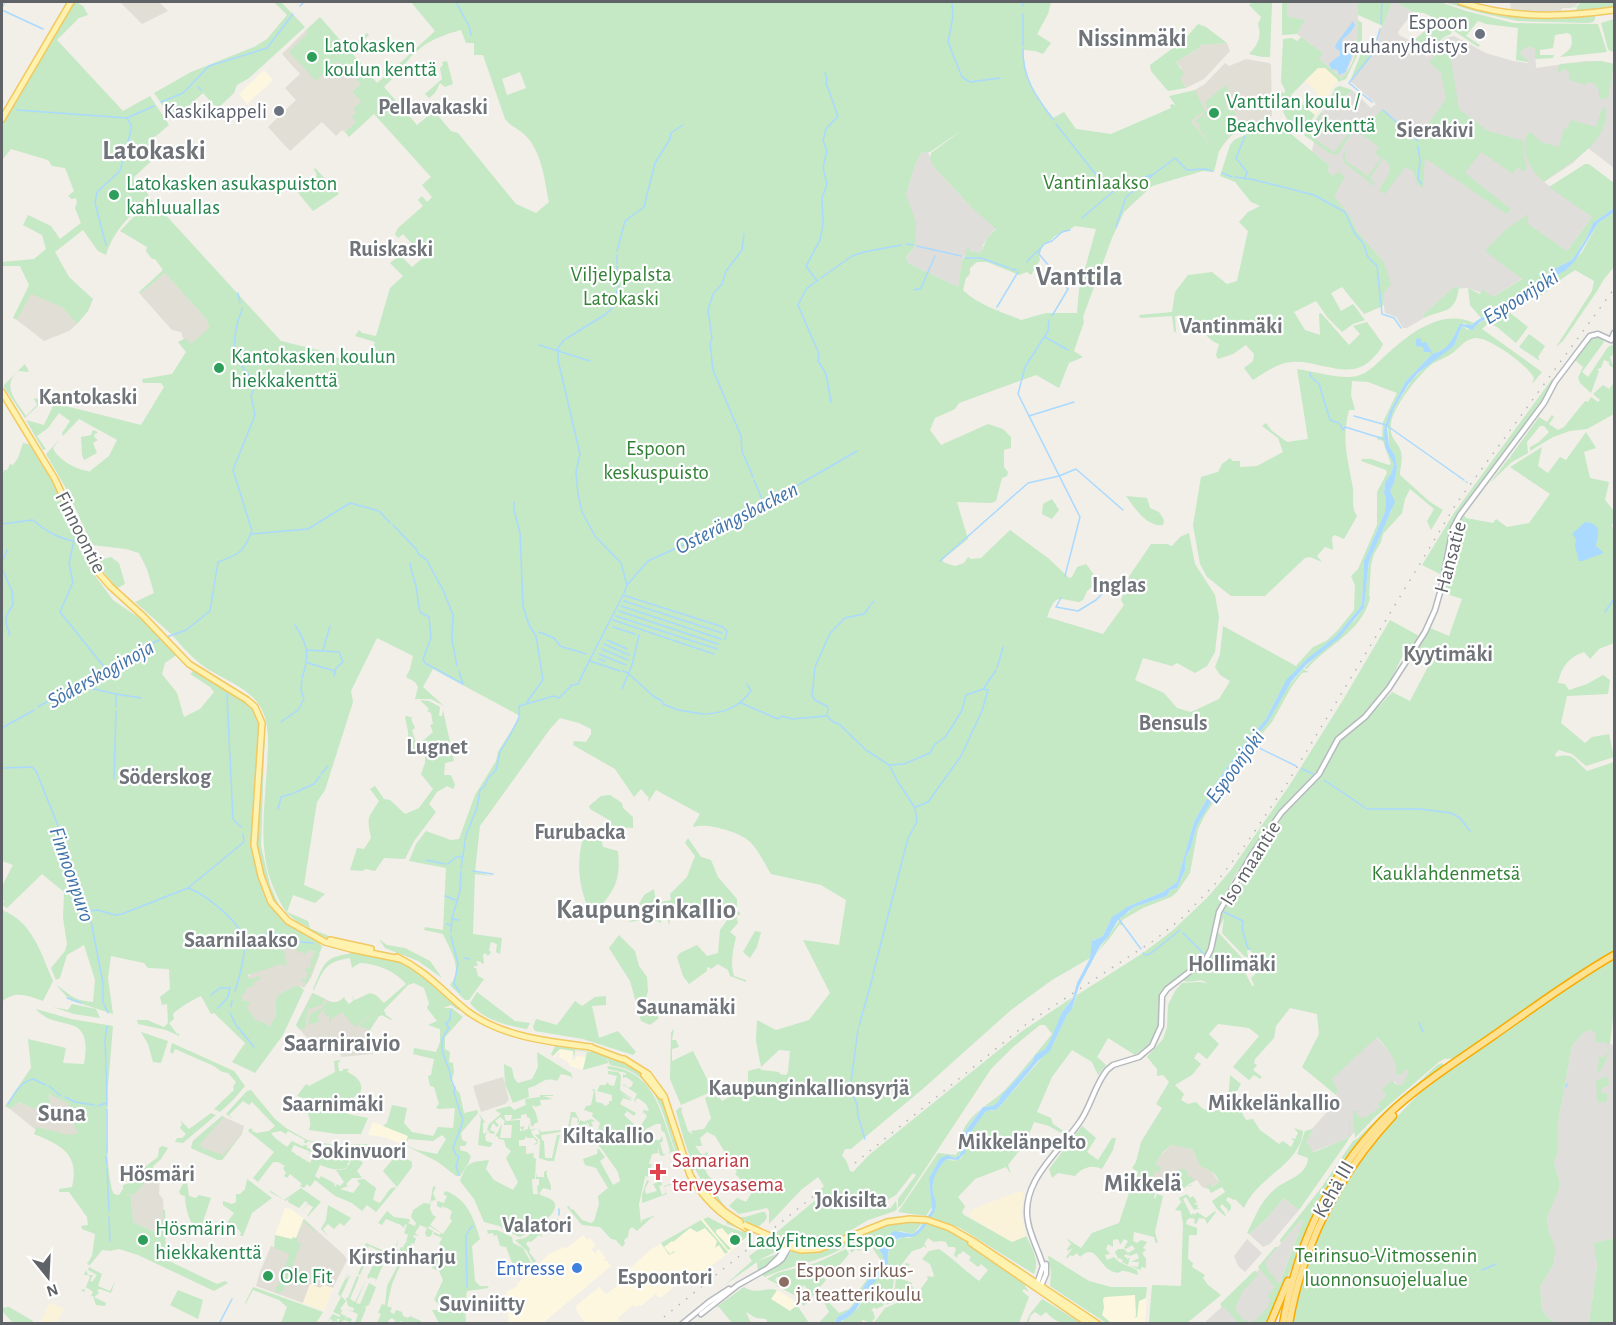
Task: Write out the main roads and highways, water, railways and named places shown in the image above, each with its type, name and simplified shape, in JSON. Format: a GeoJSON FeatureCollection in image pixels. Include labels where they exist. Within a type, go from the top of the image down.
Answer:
{"type":"FeatureCollection","features":[{"type":"Feature","properties":{"kind":"highway","name":"Kehä III"},"geometry":{"type":"LineString","coordinates":[[1282,1323],[1300,1253],[1322,1204],[1353,1154],[1394,1109],[1428,1083],[1562,988],[1614,955]]}},
{"type":"Feature","properties":{"kind":"highway","name":"Kehä III"},"geometry":{"type":"LineString","coordinates":[[1289,1323],[1309,1246],[1337,1189],[1372,1139],[1428,1083]]}},
{"type":"Feature","properties":{"kind":"highway"},"geometry":{"type":"LineString","coordinates":[[1270,1323],[1300,1253]]}},
{"type":"Feature","properties":{"kind":"main road"},"geometry":{"type":"LineString","coordinates":[[2,119],[71,2]]}},
{"type":"Feature","properties":{"kind":"main road"},"geometry":{"type":"LineString","coordinates":[[1461,2],[1492,10],[1532,15],[1562,15],[1614,10]]}},
{"type":"Feature","properties":{"kind":"main road","name":"Hansatie"},"geometry":{"type":"LineString","coordinates":[[1318,774],[1338,739],[1365,717],[1384,696],[1425,632],[1439,598],[1453,528],[1460,515],[1544,403],[1555,382],[1588,338],[1598,334],[1611,340],[1614,333]]}},
{"type":"Feature","properties":{"kind":"main road","name":"Finnoontie"},"geometry":{"type":"LineString","coordinates":[[2,392],[55,479],[98,572],[189,664],[247,700],[260,715],[262,723],[255,855],[271,902],[283,917],[296,926],[328,941],[400,959],[428,975],[468,1011],[498,1028],[528,1036],[563,1040],[623,1059],[649,1081],[661,1097],[672,1118],[689,1170],[712,1200],[745,1227],[784,1244],[816,1246],[841,1241],[887,1222],[916,1219],[937,1223],[968,1239]]}},
{"type":"Feature","properties":{"kind":"main road","name":"Iso maantie"},"geometry":{"type":"LineString","coordinates":[[1039,1285],[1044,1268],[1030,1232],[1027,1207],[1030,1191],[1037,1177],[1081,1120],[1107,1070],[1113,1065],[1139,1057],[1152,1046],[1160,1031],[1161,1001],[1165,992],[1206,959],[1211,949],[1219,912],[1241,871],[1281,813],[1318,774]]}},
{"type":"Feature","properties":{"kind":"main road"},"geometry":{"type":"LineString","coordinates":[[968,1239],[1098,1323]]}},
{"type":"Feature","properties":{"kind":"main road"},"geometry":{"type":"LineString","coordinates":[[968,1239],[974,1246],[1089,1323]]}},
{"type":"Feature","properties":{"kind":"main road"},"geometry":{"type":"LineString","coordinates":[[682,1323],[700,1312],[723,1292],[782,1259],[784,1244]]}},
{"type":"Feature","properties":{"kind":"water"},"geometry":{"type":"Polygon","coordinates":[[[1353,21],[1355,25],[1342,40],[1351,58],[1346,72],[1339,75],[1337,70],[1331,69],[1329,64],[1340,55],[1340,51],[1335,48],[1336,44],[1353,21]]]}},
{"type":"Feature","properties":{"kind":"water","name":"Espoonjoki"},"geometry":{"type":"Polygon","coordinates":[[[1614,208],[1614,212],[1598,223],[1575,261],[1566,270],[1542,287],[1530,290],[1480,322],[1472,330],[1462,326],[1454,346],[1418,373],[1408,385],[1394,408],[1387,428],[1389,446],[1395,456],[1397,467],[1390,491],[1395,502],[1369,561],[1364,608],[1339,638],[1306,665],[1291,682],[1267,723],[1235,762],[1197,825],[1186,857],[1185,870],[1177,888],[1170,890],[1167,896],[1134,907],[1118,920],[1100,946],[1079,986],[1072,1009],[1050,1051],[1038,1061],[1001,1105],[995,1110],[986,1111],[969,1134],[965,1153],[958,1160],[947,1159],[941,1165],[932,1188],[936,1205],[928,1222],[915,1236],[902,1237],[892,1243],[889,1250],[888,1268],[871,1286],[853,1313],[835,1324],[837,1317],[854,1304],[867,1281],[881,1267],[883,1256],[879,1249],[884,1239],[894,1231],[913,1234],[932,1210],[929,1178],[940,1158],[948,1155],[954,1158],[960,1155],[963,1134],[983,1107],[996,1104],[1032,1062],[1035,1055],[1045,1049],[1062,1012],[1073,998],[1077,983],[1090,958],[1092,941],[1103,936],[1112,917],[1129,906],[1163,892],[1177,882],[1194,822],[1216,783],[1241,748],[1266,719],[1286,680],[1307,659],[1336,636],[1359,609],[1362,603],[1364,561],[1385,512],[1385,482],[1394,464],[1385,447],[1384,430],[1389,413],[1406,381],[1432,354],[1424,352],[1423,347],[1416,346],[1416,339],[1420,338],[1422,343],[1426,342],[1433,354],[1439,352],[1450,342],[1460,324],[1472,325],[1524,290],[1545,281],[1554,269],[1572,260],[1586,239],[1593,223],[1614,208]]]}},
{"type":"Feature","properties":{"kind":"water"},"geometry":{"type":"Polygon","coordinates":[[[1585,522],[1597,527],[1596,546],[1604,553],[1579,561],[1575,546],[1576,539],[1572,534],[1585,522]]]}},
{"type":"Feature","properties":{"kind":"waterway"},"geometry":{"type":"LineString","coordinates":[[2,8],[5,2]]}},
{"type":"Feature","properties":{"kind":"waterway"},"geometry":{"type":"LineString","coordinates":[[300,6],[304,2]]}},
{"type":"Feature","properties":{"kind":"waterway"},"geometry":{"type":"LineString","coordinates":[[456,2],[470,28]]}},
{"type":"Feature","properties":{"kind":"waterway"},"geometry":{"type":"LineString","coordinates":[[952,2],[953,17],[948,42],[962,77],[970,82],[1000,78]]}},
{"type":"Feature","properties":{"kind":"waterway"},"geometry":{"type":"LineString","coordinates":[[1022,2],[1023,6]]}},
{"type":"Feature","properties":{"kind":"waterway"},"geometry":{"type":"LineString","coordinates":[[1381,24],[1382,2]]}},
{"type":"Feature","properties":{"kind":"waterway"},"geometry":{"type":"LineString","coordinates":[[2,10],[43,29]]}},
{"type":"Feature","properties":{"kind":"waterway"},"geometry":{"type":"LineString","coordinates":[[161,102],[183,93],[209,66],[267,48],[293,14]]}},
{"type":"Feature","properties":{"kind":"waterway"},"geometry":{"type":"LineString","coordinates":[[1023,14],[1023,46]]}},
{"type":"Feature","properties":{"kind":"waterway"},"geometry":{"type":"LineString","coordinates":[[1372,102],[1349,83],[1373,53],[1380,29]]}},
{"type":"Feature","properties":{"kind":"waterway"},"geometry":{"type":"LineString","coordinates":[[470,30],[471,35]]}},
{"type":"Feature","properties":{"kind":"waterway"},"geometry":{"type":"LineString","coordinates":[[1023,49],[1025,69],[1031,86],[1053,119]]}},
{"type":"Feature","properties":{"kind":"waterway"},"geometry":{"type":"LineString","coordinates":[[817,281],[806,266],[820,240],[823,224],[822,198],[827,184],[823,168],[827,151],[823,140],[826,129],[838,116],[826,83],[825,72]]}},
{"type":"Feature","properties":{"kind":"waterway"},"geometry":{"type":"LineString","coordinates":[[198,87],[201,90]]}},
{"type":"Feature","properties":{"kind":"waterway"},"geometry":{"type":"LineString","coordinates":[[17,110],[127,118],[154,106]]}},
{"type":"Feature","properties":{"kind":"waterway"},"geometry":{"type":"LineString","coordinates":[[1383,110],[1418,141]]}},
{"type":"Feature","properties":{"kind":"waterway"},"geometry":{"type":"LineString","coordinates":[[106,245],[95,203],[97,192],[120,171],[131,130],[127,118]]}},
{"type":"Feature","properties":{"kind":"waterway"},"geometry":{"type":"LineString","coordinates":[[1056,124],[1100,180]]}},
{"type":"Feature","properties":{"kind":"waterway"},"geometry":{"type":"LineString","coordinates":[[617,251],[625,221],[644,207],[655,163],[670,139],[671,133],[683,125]]}},
{"type":"Feature","properties":{"kind":"waterway"},"geometry":{"type":"LineString","coordinates":[[1245,136],[1236,158],[1247,172],[1245,178]]}},
{"type":"Feature","properties":{"kind":"waterway"},"geometry":{"type":"LineString","coordinates":[[1418,146],[1420,161],[1418,179],[1422,184]]}},
{"type":"Feature","properties":{"kind":"waterway"},"geometry":{"type":"LineString","coordinates":[[1118,187],[1154,174],[1175,158],[1187,170],[1212,171]]}},
{"type":"Feature","properties":{"kind":"waterway"},"geometry":{"type":"LineString","coordinates":[[1222,173],[1232,177]]}},
{"type":"Feature","properties":{"kind":"waterway"},"geometry":{"type":"LineString","coordinates":[[1116,227],[1126,197],[1152,176]]}},
{"type":"Feature","properties":{"kind":"waterway"},"geometry":{"type":"LineString","coordinates":[[1235,177],[1314,195],[1345,212],[1355,234],[1363,243],[1368,257],[1377,266],[1382,314],[1394,318],[1401,328]]}},
{"type":"Feature","properties":{"kind":"waterway"},"geometry":{"type":"LineString","coordinates":[[1082,218],[1116,189]]}},
{"type":"Feature","properties":{"kind":"waterway"},"geometry":{"type":"LineString","coordinates":[[1027,262],[1044,244],[1052,241],[1062,232],[1070,230]]}},
{"type":"Feature","properties":{"kind":"waterway"},"geometry":{"type":"LineString","coordinates":[[744,234],[742,250],[726,271],[722,284],[713,294],[708,310],[713,370],[741,436],[742,451],[753,477]]}},
{"type":"Feature","properties":{"kind":"waterway"},"geometry":{"type":"LineString","coordinates":[[906,244],[913,245]]}},
{"type":"Feature","properties":{"kind":"waterway"},"geometry":{"type":"LineString","coordinates":[[821,278],[852,256],[901,245]]}},
{"type":"Feature","properties":{"kind":"waterway"},"geometry":{"type":"LineString","coordinates":[[917,246],[961,256]]}},
{"type":"Feature","properties":{"kind":"waterway"},"geometry":{"type":"LineString","coordinates":[[1040,250],[1039,254],[1068,289],[1052,316]]}},
{"type":"Feature","properties":{"kind":"waterway"},"geometry":{"type":"LineString","coordinates":[[617,255],[617,263]]}},
{"type":"Feature","properties":{"kind":"waterway"},"geometry":{"type":"LineString","coordinates":[[914,290],[921,288],[935,256]]}},
{"type":"Feature","properties":{"kind":"waterway"},"geometry":{"type":"LineString","coordinates":[[965,258],[981,258],[1009,268]]}},
{"type":"Feature","properties":{"kind":"waterway"},"geometry":{"type":"LineString","coordinates":[[617,266],[617,274]]}},
{"type":"Feature","properties":{"kind":"waterway"},"geometry":{"type":"LineString","coordinates":[[1011,269],[1016,270]]}},
{"type":"Feature","properties":{"kind":"waterway"},"geometry":{"type":"LineString","coordinates":[[997,307],[1018,272]]}},
{"type":"Feature","properties":{"kind":"waterway"},"geometry":{"type":"LineString","coordinates":[[617,278],[618,287]]}},
{"type":"Feature","properties":{"kind":"waterway"},"geometry":{"type":"LineString","coordinates":[[818,280],[806,289],[798,305],[819,354],[818,361],[826,374],[831,402]]}},
{"type":"Feature","properties":{"kind":"waterway"},"geometry":{"type":"LineString","coordinates":[[617,290],[614,306],[606,314],[564,340],[558,348],[558,360],[580,454],[576,472],[582,512],[595,536],[621,563],[627,585]]}},
{"type":"Feature","properties":{"kind":"waterway"},"geometry":{"type":"LineString","coordinates":[[238,293],[240,303]]}},
{"type":"Feature","properties":{"kind":"waterway"},"geometry":{"type":"LineString","coordinates":[[167,637],[186,630],[210,611],[218,562],[240,552],[252,531],[233,470],[255,415],[251,396],[252,380],[239,363],[235,349],[236,330],[242,308]]}},
{"type":"Feature","properties":{"kind":"waterway"},"geometry":{"type":"LineString","coordinates":[[1049,320],[1048,331],[1025,367],[1018,394],[1080,517],[1065,576]]}},
{"type":"Feature","properties":{"kind":"waterway"},"geometry":{"type":"LineString","coordinates":[[1045,337],[1068,350]]}},
{"type":"Feature","properties":{"kind":"waterway"},"geometry":{"type":"LineString","coordinates":[[539,345],[590,361]]}},
{"type":"Feature","properties":{"kind":"waterway"},"geometry":{"type":"LineString","coordinates":[[1310,373],[1319,384],[1330,420],[1339,423],[1343,430],[1345,427],[1384,439]]}},
{"type":"Feature","properties":{"kind":"waterway"},"geometry":{"type":"LineString","coordinates":[[1029,416],[1074,402]]}},
{"type":"Feature","properties":{"kind":"waterway"},"geometry":{"type":"LineString","coordinates":[[1354,416],[1386,425],[1464,480]]}},
{"type":"Feature","properties":{"kind":"waterway","name":"Osterängsbacken"},"geometry":{"type":"LineString","coordinates":[[624,593],[627,585],[648,561],[736,521],[857,451]]}},
{"type":"Feature","properties":{"kind":"waterway"},"geometry":{"type":"LineString","coordinates":[[940,561],[1028,483],[1059,476],[1076,469],[1123,510]]}},
{"type":"Feature","properties":{"kind":"waterway"},"geometry":{"type":"LineString","coordinates":[[754,480],[764,504]]}},
{"type":"Feature","properties":{"kind":"waterway"},"geometry":{"type":"LineString","coordinates":[[514,502],[520,533],[523,606],[529,625],[536,636],[543,680],[527,702]]}},
{"type":"Feature","properties":{"kind":"waterway"},"geometry":{"type":"LineString","coordinates":[[252,534],[308,529],[350,503],[379,511],[390,523]]}},
{"type":"Feature","properties":{"kind":"waterway"},"geometry":{"type":"LineString","coordinates":[[2,524],[33,520],[52,534],[74,541],[69,563],[73,582],[60,612],[105,668]]}},
{"type":"Feature","properties":{"kind":"waterway"},"geometry":{"type":"LineString","coordinates":[[393,525],[417,550],[418,554],[426,559],[443,590],[453,615],[452,640],[457,666]]}},
{"type":"Feature","properties":{"kind":"waterway"},"geometry":{"type":"LineString","coordinates":[[2,562],[7,550]]}},
{"type":"Feature","properties":{"kind":"waterway"},"geometry":{"type":"LineString","coordinates":[[410,563],[420,612],[429,617],[431,638],[423,659],[425,663],[463,684],[459,671]]}},
{"type":"Feature","properties":{"kind":"waterway"},"geometry":{"type":"LineString","coordinates":[[2,569],[12,591],[13,605],[6,619],[10,633],[8,635]]}},
{"type":"Feature","properties":{"kind":"waterway"},"geometry":{"type":"LineString","coordinates":[[1061,598],[1056,607],[1078,611],[1096,600],[1113,583]]}},
{"type":"Feature","properties":{"kind":"waterway","name":"Osterängsbacken"},"geometry":{"type":"LineString","coordinates":[[461,868],[466,835],[477,808],[480,790],[496,770],[500,751],[518,719],[519,706],[554,696],[559,698],[572,685],[578,684],[623,595],[723,627],[727,631],[725,640]]}},
{"type":"Feature","properties":{"kind":"waterway"},"geometry":{"type":"LineString","coordinates":[[1605,612],[1614,599]]}},
{"type":"Feature","properties":{"kind":"waterway"},"geometry":{"type":"LineString","coordinates":[[624,601],[722,633]]}},
{"type":"Feature","properties":{"kind":"waterway"},"geometry":{"type":"LineString","coordinates":[[871,604],[874,601]]}},
{"type":"Feature","properties":{"kind":"waterway"},"geometry":{"type":"LineString","coordinates":[[621,606],[721,639]]}},
{"type":"Feature","properties":{"kind":"waterway"},"geometry":{"type":"LineString","coordinates":[[828,707],[812,696],[815,667],[830,633],[845,618],[864,614],[870,606]]}},
{"type":"Feature","properties":{"kind":"waterway"},"geometry":{"type":"LineString","coordinates":[[619,611],[718,644]]}},
{"type":"Feature","properties":{"kind":"waterway"},"geometry":{"type":"LineString","coordinates":[[616,616],[717,649]]}},
{"type":"Feature","properties":{"kind":"waterway"},"geometry":{"type":"LineString","coordinates":[[613,620],[714,654]]}},
{"type":"Feature","properties":{"kind":"waterway"},"geometry":{"type":"LineString","coordinates":[[295,625],[303,638],[307,656],[302,678]]}},
{"type":"Feature","properties":{"kind":"waterway"},"geometry":{"type":"LineString","coordinates":[[323,650],[330,626]]}},
{"type":"Feature","properties":{"kind":"waterway"},"geometry":{"type":"LineString","coordinates":[[613,627],[635,634]]}},
{"type":"Feature","properties":{"kind":"waterway"},"geometry":{"type":"LineString","coordinates":[[539,632],[554,638],[560,646],[586,654]]}},
{"type":"Feature","properties":{"kind":"waterway"},"geometry":{"type":"LineString","coordinates":[[622,689],[632,665],[639,635]]}},
{"type":"Feature","properties":{"kind":"waterway","name":"Söderskoginoja"},"geometry":{"type":"LineString","coordinates":[[38,707],[161,639]]}},
{"type":"Feature","properties":{"kind":"waterway"},"geometry":{"type":"LineString","coordinates":[[607,640],[627,649]]}},
{"type":"Feature","properties":{"kind":"waterway"},"geometry":{"type":"LineString","coordinates":[[604,644],[629,655]]}},
{"type":"Feature","properties":{"kind":"waterway"},"geometry":{"type":"LineString","coordinates":[[997,668],[1003,647]]}},
{"type":"Feature","properties":{"kind":"waterway"},"geometry":{"type":"LineString","coordinates":[[602,649],[628,660]]}},
{"type":"Feature","properties":{"kind":"waterway"},"geometry":{"type":"LineString","coordinates":[[307,650],[339,652],[343,662],[336,668],[334,676]]}},
{"type":"Feature","properties":{"kind":"waterway"},"geometry":{"type":"LineString","coordinates":[[599,654],[626,665]]}},
{"type":"Feature","properties":{"kind":"waterway"},"geometry":{"type":"LineString","coordinates":[[599,659],[605,661]]}},
{"type":"Feature","properties":{"kind":"waterway"},"geometry":{"type":"LineString","coordinates":[[590,661],[620,671]]}},
{"type":"Feature","properties":{"kind":"waterway"},"geometry":{"type":"LineString","coordinates":[[308,663],[335,671]]}},
{"type":"Feature","properties":{"kind":"waterway"},"geometry":{"type":"LineString","coordinates":[[984,688],[996,670]]}},
{"type":"Feature","properties":{"kind":"waterway"},"geometry":{"type":"LineString","coordinates":[[623,671],[663,704],[678,710],[703,714]]}},
{"type":"Feature","properties":{"kind":"waterway"},"geometry":{"type":"LineString","coordinates":[[281,722],[298,710],[304,699],[301,690],[302,680]]}},
{"type":"Feature","properties":{"kind":"waterway"},"geometry":{"type":"LineString","coordinates":[[705,714],[725,711],[736,705],[751,691],[747,684]]}},
{"type":"Feature","properties":{"kind":"waterway"},"geometry":{"type":"LineString","coordinates":[[77,685],[116,694],[116,707]]}},
{"type":"Feature","properties":{"kind":"waterway"},"geometry":{"type":"LineString","coordinates":[[889,765],[904,764],[930,753],[934,745],[945,737],[953,725],[962,710],[966,695],[983,689],[988,690],[982,711],[961,756],[928,802],[916,807]]}},
{"type":"Feature","properties":{"kind":"waterway"},"geometry":{"type":"LineString","coordinates":[[116,694],[141,698]]}},
{"type":"Feature","properties":{"kind":"waterway"},"geometry":{"type":"LineString","coordinates":[[227,694],[233,819],[241,827]]}},
{"type":"Feature","properties":{"kind":"waterway"},"geometry":{"type":"LineString","coordinates":[[741,703],[778,719],[782,716],[792,719],[826,716]]}},
{"type":"Feature","properties":{"kind":"waterway"},"geometry":{"type":"LineString","coordinates":[[828,709],[827,716],[833,722],[839,724],[866,750],[889,765],[915,808],[917,822],[908,838],[873,974]]}},
{"type":"Feature","properties":{"kind":"waterway","name":"Söderskoginoja"},"geometry":{"type":"LineString","coordinates":[[2,728],[34,710]]}},
{"type":"Feature","properties":{"kind":"waterway"},"geometry":{"type":"LineString","coordinates":[[114,779],[116,711]]}},
{"type":"Feature","properties":{"kind":"waterway","name":"Espoonjoki"},"geometry":{"type":"LineString","coordinates":[[1249,743],[1296,766]]}},
{"type":"Feature","properties":{"kind":"waterway"},"geometry":{"type":"LineString","coordinates":[[321,774],[328,766]]}},
{"type":"Feature","properties":{"kind":"waterway","name":"Finnoonpuro"},"geometry":{"type":"LineString","coordinates":[[2,768],[32,767],[36,771],[89,911],[103,983],[103,1002],[108,1013]]}},
{"type":"Feature","properties":{"kind":"waterway"},"geometry":{"type":"LineString","coordinates":[[1302,769],[1313,774]]}},
{"type":"Feature","properties":{"kind":"waterway"},"geometry":{"type":"LineString","coordinates":[[294,793],[314,784],[320,776]]}},
{"type":"Feature","properties":{"kind":"waterway"},"geometry":{"type":"LineString","coordinates":[[1324,780],[1367,809],[1420,809],[1451,813],[1460,818],[1470,831]]}},
{"type":"Feature","properties":{"kind":"waterway"},"geometry":{"type":"LineString","coordinates":[[278,809],[281,797],[292,794]]}},
{"type":"Feature","properties":{"kind":"waterway"},"geometry":{"type":"LineString","coordinates":[[188,888],[244,842],[243,834]]}},
{"type":"Feature","properties":{"kind":"waterway"},"geometry":{"type":"LineString","coordinates":[[448,864],[456,857],[461,857]]}},
{"type":"Feature","properties":{"kind":"waterway"},"geometry":{"type":"LineString","coordinates":[[426,860],[445,864]]}},
{"type":"Feature","properties":{"kind":"waterway"},"geometry":{"type":"LineString","coordinates":[[451,932],[452,918],[460,891],[461,871]]}},
{"type":"Feature","properties":{"kind":"waterway"},"geometry":{"type":"LineString","coordinates":[[473,871],[493,874]]}},
{"type":"Feature","properties":{"kind":"waterway"},"geometry":{"type":"LineString","coordinates":[[89,911],[122,914],[188,888],[195,891],[229,917],[244,941],[244,953],[235,991]]}},
{"type":"Feature","properties":{"kind":"waterway"},"geometry":{"type":"LineString","coordinates":[[445,896],[456,900]]}},
{"type":"Feature","properties":{"kind":"waterway"},"geometry":{"type":"LineString","coordinates":[[1224,912],[1243,921],[1242,928],[1248,949],[1250,949]]}},
{"type":"Feature","properties":{"kind":"waterway"},"geometry":{"type":"LineString","coordinates":[[1118,918],[1141,949]]}},
{"type":"Feature","properties":{"kind":"waterway"},"geometry":{"type":"LineString","coordinates":[[453,919],[459,920]]}},
{"type":"Feature","properties":{"kind":"waterway"},"geometry":{"type":"LineString","coordinates":[[446,924],[451,925]]}},
{"type":"Feature","properties":{"kind":"waterway"},"geometry":{"type":"LineString","coordinates":[[1143,953],[1150,954],[1180,930]]}},
{"type":"Feature","properties":{"kind":"waterway"},"geometry":{"type":"LineString","coordinates":[[245,939],[273,933],[301,942],[313,943]]}},
{"type":"Feature","properties":{"kind":"waterway"},"geometry":{"type":"LineString","coordinates":[[1183,933],[1205,955]]}},
{"type":"Feature","properties":{"kind":"waterway"},"geometry":{"type":"LineString","coordinates":[[451,936],[458,964],[454,984],[460,992]]}},
{"type":"Feature","properties":{"kind":"waterway"},"geometry":{"type":"LineString","coordinates":[[464,958],[470,959]]}},
{"type":"Feature","properties":{"kind":"waterway"},"geometry":{"type":"LineString","coordinates":[[1210,959],[1233,973]]}},
{"type":"Feature","properties":{"kind":"waterway"},"geometry":{"type":"LineString","coordinates":[[859,1026],[873,976]]}},
{"type":"Feature","properties":{"kind":"waterway"},"geometry":{"type":"LineString","coordinates":[[211,995],[220,988],[230,988],[228,997],[218,1008]]}},
{"type":"Feature","properties":{"kind":"waterway"},"geometry":{"type":"LineString","coordinates":[[67,998],[81,1003]]}},
{"type":"Feature","properties":{"kind":"waterway"},"geometry":{"type":"LineString","coordinates":[[231,1007],[232,1001]]}},
{"type":"Feature","properties":{"kind":"waterway"},"geometry":{"type":"LineString","coordinates":[[451,1010],[450,1019],[446,1024],[449,1028],[443,1039],[442,1049],[463,1119]]}},
{"type":"Feature","properties":{"kind":"waterway"},"geometry":{"type":"LineString","coordinates":[[230,1013],[236,1025],[254,1047]]}},
{"type":"Feature","properties":{"kind":"waterway"},"geometry":{"type":"LineString","coordinates":[[1419,1023],[1423,1032]]}},
{"type":"Feature","properties":{"kind":"waterway","name":"Finnoonpuro"},"geometry":{"type":"LineString","coordinates":[[106,1063],[107,1026]]}},
{"type":"Feature","properties":{"kind":"waterway"},"geometry":{"type":"LineString","coordinates":[[858,1029],[850,1090],[857,1104],[865,1139]]}},
{"type":"Feature","properties":{"kind":"waterway","name":"Finnoonpuro"},"geometry":{"type":"LineString","coordinates":[[106,1065],[107,1106]]}},
{"type":"Feature","properties":{"kind":"waterway"},"geometry":{"type":"LineString","coordinates":[[8,1104],[18,1088],[28,1080],[33,1079],[46,1085]]}},
{"type":"Feature","properties":{"kind":"waterway"},"geometry":{"type":"LineString","coordinates":[[49,1086],[61,1096]]}},
{"type":"Feature","properties":{"kind":"waterway"},"geometry":{"type":"LineString","coordinates":[[65,1097],[75,1102],[94,1105]]}},
{"type":"Feature","properties":{"kind":"waterway"},"geometry":{"type":"LineString","coordinates":[[98,1106],[106,1103]]}},
{"type":"Feature","properties":{"kind":"waterway"},"geometry":{"type":"LineString","coordinates":[[107,1109],[107,1153]]}},
{"type":"Feature","properties":{"kind":"waterway"},"geometry":{"type":"LineString","coordinates":[[459,1175],[456,1166],[459,1156],[453,1148],[463,1121]]}},
{"type":"Feature","properties":{"kind":"waterway"},"geometry":{"type":"LineString","coordinates":[[106,1156],[107,1165]]}},
{"type":"Feature","properties":{"kind":"waterway"},"geometry":{"type":"LineString","coordinates":[[107,1168],[109,1211]]}},
{"type":"Feature","properties":{"kind":"waterway"},"geometry":{"type":"LineString","coordinates":[[559,1209],[559,1215]]}},
{"type":"Feature","properties":{"kind":"waterway"},"geometry":{"type":"LineString","coordinates":[[109,1217],[110,1241]]}},
{"type":"Feature","properties":{"kind":"waterway"},"geometry":{"type":"LineString","coordinates":[[467,1287],[466,1236],[473,1226]]}},
{"type":"Feature","properties":{"kind":"waterway"},"geometry":{"type":"LineString","coordinates":[[1482,1270],[1496,1264]]}},
{"type":"Feature","properties":{"kind":"waterway"},"geometry":{"type":"LineString","coordinates":[[219,1324],[232,1299]]}},
{"type":"Feature","properties":{"kind":"waterway"},"geometry":{"type":"LineString","coordinates":[[440,1323],[446,1324]]}},
{"type":"Feature","properties":{"kind":"railway"},"geometry":{"type":"LineString","coordinates":[[855,1163],[1029,1022],[1156,939],[1182,918],[1215,884],[1246,844],[1288,782],[1456,504],[1614,289]]}},
{"type":"Feature","properties":{"kind":"railway"},"geometry":{"type":"LineString","coordinates":[[664,1317],[821,1190]]}},
{"type":"Feature","properties":{"kind":"place","name":"Espoon rauhanyhdistys"},"geometry":{"type":"Point","coordinates":[1480,34]}},
{"type":"Feature","properties":{"kind":"place","name":"Latokasken koulun kenttä"},"geometry":{"type":"Point","coordinates":[312,57]}},
{"type":"Feature","properties":{"kind":"place","name":"Kaskikappeli"},"geometry":{"type":"Point","coordinates":[279,111]}},
{"type":"Feature","properties":{"kind":"place","name":"Vanttilan koulu / Beachvolleykenttä"},"geometry":{"type":"Point","coordinates":[1214,113]}},
{"type":"Feature","properties":{"kind":"place","name":"Latokasken asukaspuiston kahluuallas"},"geometry":{"type":"Point","coordinates":[114,195]}},
{"type":"Feature","properties":{"kind":"place","name":"Kantokasken koulun hiekkakenttä"},"geometry":{"type":"Point","coordinates":[219,368]}},
{"type":"Feature","properties":{"kind":"place","name":"Samarian terveysasema"},"geometry":{"type":"Point","coordinates":[658,1172]}},
{"type":"Feature","properties":{"kind":"place","name":"Hösmärin hiekkakenttä"},"geometry":{"type":"Point","coordinates":[143,1240]}},
{"type":"Feature","properties":{"kind":"place","name":"LadyFitness Espoo"},"geometry":{"type":"Point","coordinates":[735,1240]}},
{"type":"Feature","properties":{"kind":"place","name":"Entresse"},"geometry":{"type":"Point","coordinates":[577,1268]}},
{"type":"Feature","properties":{"kind":"place","name":"Ole Fit"},"geometry":{"type":"Point","coordinates":[268,1276]}},
{"type":"Feature","properties":{"kind":"place","name":"Espoon sirkus- ja teatterikoulu"},"geometry":{"type":"Point","coordinates":[784,1282]}},
{"type":"Feature","properties":{"kind":"district","name":"Nissinmäki"},"geometry":{"type":"Point","coordinates":[1132,38]}},
{"type":"Feature","properties":{"kind":"district","name":"Pellavakaski"},"geometry":{"type":"Point","coordinates":[433,106]}},
{"type":"Feature","properties":{"kind":"district","name":"Sierakivi"},"geometry":{"type":"Point","coordinates":[1435,129]}},
{"type":"Feature","properties":{"kind":"district","name":"Latokaski"},"geometry":{"type":"Point","coordinates":[154,150]}},
{"type":"Feature","properties":{"kind":"district","name":"Ruiskaski"},"geometry":{"type":"Point","coordinates":[391,248]}},
{"type":"Feature","properties":{"kind":"district","name":"Vanttila"},"geometry":{"type":"Point","coordinates":[1079,276]}},
{"type":"Feature","properties":{"kind":"district","name":"Vantinmäki"},"geometry":{"type":"Point","coordinates":[1231,325]}},
{"type":"Feature","properties":{"kind":"district","name":"Kantokaski"},"geometry":{"type":"Point","coordinates":[88,396]}},
{"type":"Feature","properties":{"kind":"district","name":"Inglas"},"geometry":{"type":"Point","coordinates":[1119,584]}},
{"type":"Feature","properties":{"kind":"district","name":"Kyytimäki"},"geometry":{"type":"Point","coordinates":[1448,653]}},
{"type":"Feature","properties":{"kind":"district","name":"Bensuls"},"geometry":{"type":"Point","coordinates":[1173,722]}},
{"type":"Feature","properties":{"kind":"district","name":"Lugnet"},"geometry":{"type":"Point","coordinates":[437,746]}},
{"type":"Feature","properties":{"kind":"district","name":"Söderskog"},"geometry":{"type":"Point","coordinates":[165,776]}},
{"type":"Feature","properties":{"kind":"district","name":"Furubacka"},"geometry":{"type":"Point","coordinates":[580,831]}},
{"type":"Feature","properties":{"kind":"district","name":"Kaupunginkallio"},"geometry":{"type":"Point","coordinates":[646,909]}},
{"type":"Feature","properties":{"kind":"district","name":"Saarnilaakso"},"geometry":{"type":"Point","coordinates":[241,939]}},
{"type":"Feature","properties":{"kind":"district","name":"Hollimäki"},"geometry":{"type":"Point","coordinates":[1232,963]}},
{"type":"Feature","properties":{"kind":"district","name":"Saunamäki"},"geometry":{"type":"Point","coordinates":[686,1006]}},
{"type":"Feature","properties":{"kind":"district","name":"Saarniraivio"},"geometry":{"type":"Point","coordinates":[342,1043]}},
{"type":"Feature","properties":{"kind":"district","name":"Kaupunginkallionsyrjä"},"geometry":{"type":"Point","coordinates":[809,1087]}},
{"type":"Feature","properties":{"kind":"district","name":"Mikkelänkallio"},"geometry":{"type":"Point","coordinates":[1274,1102]}},
{"type":"Feature","properties":{"kind":"district","name":"Saarnimäki"},"geometry":{"type":"Point","coordinates":[333,1103]}},
{"type":"Feature","properties":{"kind":"district","name":"Suna"},"geometry":{"type":"Point","coordinates":[62,1113]}},
{"type":"Feature","properties":{"kind":"district","name":"Kiltakallio"},"geometry":{"type":"Point","coordinates":[608,1135]}},
{"type":"Feature","properties":{"kind":"district","name":"Mikkelänpelto"},"geometry":{"type":"Point","coordinates":[1022,1141]}},
{"type":"Feature","properties":{"kind":"district","name":"Sokinvuori"},"geometry":{"type":"Point","coordinates":[359,1150]}},
{"type":"Feature","properties":{"kind":"district","name":"Hösmäri"},"geometry":{"type":"Point","coordinates":[157,1173]}},
{"type":"Feature","properties":{"kind":"district","name":"Mikkelä"},"geometry":{"type":"Point","coordinates":[1143,1183]}},
{"type":"Feature","properties":{"kind":"district","name":"Jokisilta"},"geometry":{"type":"Point","coordinates":[851,1199]}},
{"type":"Feature","properties":{"kind":"district","name":"Valatori"},"geometry":{"type":"Point","coordinates":[537,1224]}},
{"type":"Feature","properties":{"kind":"district","name":"Kirstinharju"},"geometry":{"type":"Point","coordinates":[402,1256]}},
{"type":"Feature","properties":{"kind":"district","name":"Espoontori"},"geometry":{"type":"Point","coordinates":[665,1276]}},
{"type":"Feature","properties":{"kind":"district","name":"Suviniitty"},"geometry":{"type":"Point","coordinates":[482,1303]}},
{"type":"Feature","properties":{"kind":"park label","name":"Vantinlaakso"},"geometry":{"type":"Point","coordinates":[1096,182]}},
{"type":"Feature","properties":{"kind":"park label","name":"Viljelypalsta Latokaski"},"geometry":{"type":"Point","coordinates":[621,286]}},
{"type":"Feature","properties":{"kind":"park label","name":"Espoon keskuspuisto"},"geometry":{"type":"Point","coordinates":[656,460]}},
{"type":"Feature","properties":{"kind":"park label","name":"Kauklahdenmetsä"},"geometry":{"type":"Point","coordinates":[1446,873]}},
{"type":"Feature","properties":{"kind":"park label","name":"Teirinsuo-Vitmossenin luonnonsuojelualue"},"geometry":{"type":"Point","coordinates":[1386,1267]}}]}
